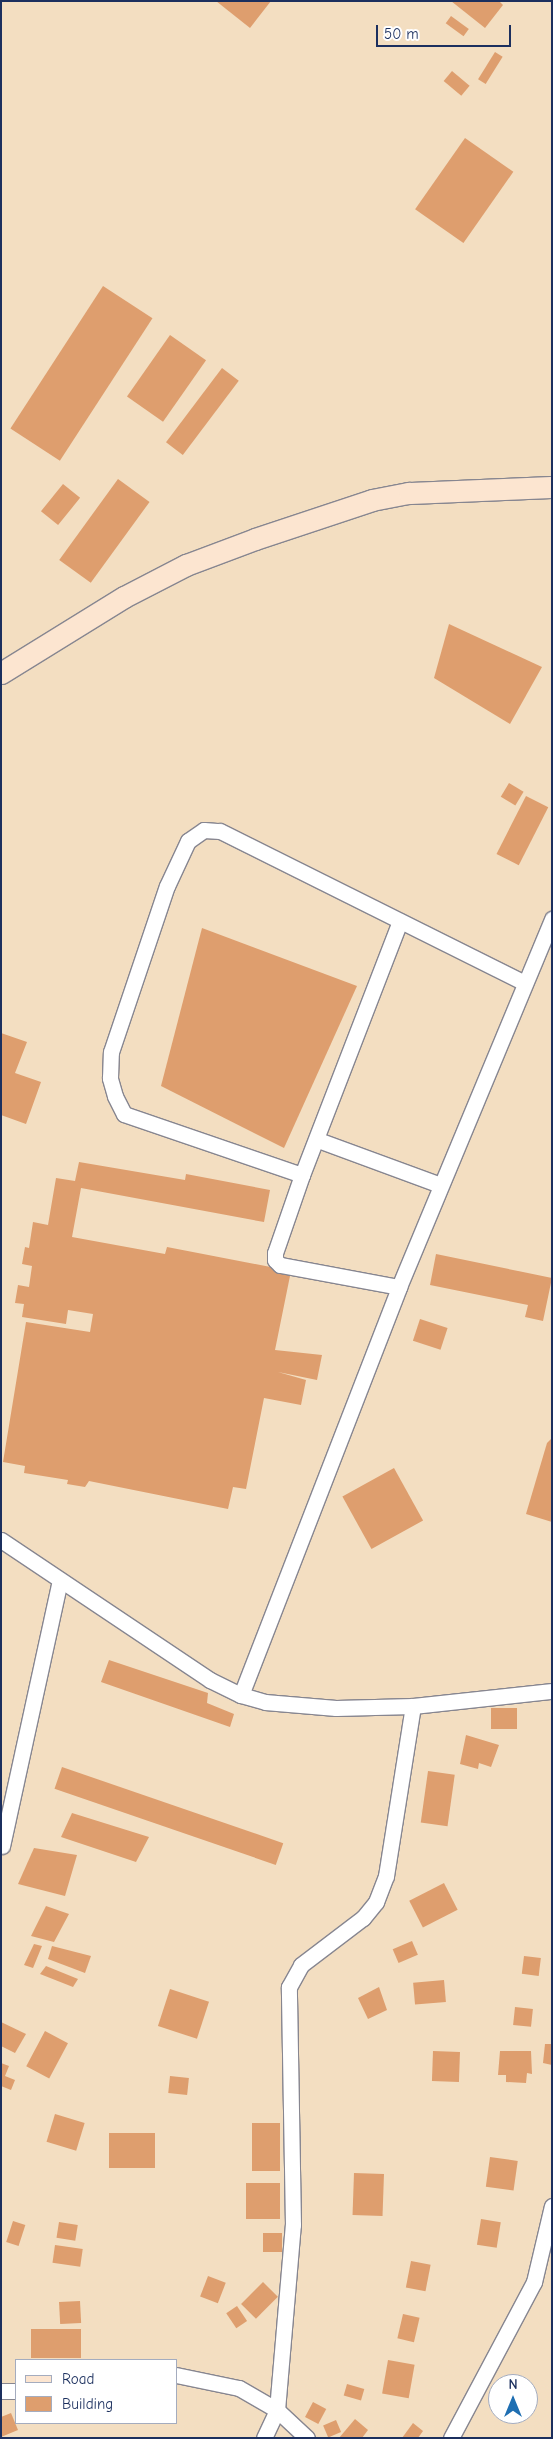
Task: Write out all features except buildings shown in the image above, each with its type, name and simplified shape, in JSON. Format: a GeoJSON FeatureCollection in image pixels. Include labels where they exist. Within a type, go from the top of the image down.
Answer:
{"type":"FeatureCollection","features":[{"type":"Feature","properties":{"kind":"main road"},"geometry":{"type":"LineString","coordinates":[[1,673],[124,596],[186,565],[264,536],[372,500],[409,493],[552,488]]}},
{"type":"Feature","properties":{"kind":"street"},"geometry":{"type":"LineString","coordinates":[[302,1175],[124,1114],[115,1096],[110,1078],[111,1052],[166,886],[188,841],[204,830],[220,831],[524,982]]}},
{"type":"Feature","properties":{"kind":"street"},"geometry":{"type":"LineString","coordinates":[[241,1695],[399,1287],[524,982],[552,919]]}},
{"type":"Feature","properties":{"kind":"street"},"geometry":{"type":"LineString","coordinates":[[399,1287],[280,1265],[275,1260],[302,1175],[318,1140],[400,921]]}},
{"type":"Feature","properties":{"kind":"street"},"geometry":{"type":"LineString","coordinates":[[318,1140],[440,1185]]}},
{"type":"Feature","properties":{"kind":"street"},"geometry":{"type":"LineString","coordinates":[[1,1540],[210,1680],[241,1695],[265,1702],[336,1708],[413,1706],[552,1691]]}},
{"type":"Feature","properties":{"kind":"street"},"geometry":{"type":"LineString","coordinates":[[2,1846],[60,1580]]}},
{"type":"Feature","properties":{"kind":"street"},"geometry":{"type":"LineString","coordinates":[[264,2438],[277,2410],[293,2225],[289,1987],[300,1965],[363,1918],[376,1902],[386,1876],[413,1706]]}},
{"type":"Feature","properties":{"kind":"street"},"geometry":{"type":"LineString","coordinates":[[451,2438],[534,2282],[552,2206]]}},
{"type":"Feature","properties":{"kind":"street"},"geometry":{"type":"LineString","coordinates":[[178,2375],[239,2388],[277,2410],[307,2438]]}},
{"type":"Feature","properties":{"kind":"street"},"geometry":{"type":"LineString","coordinates":[[1,2391],[15,2391]]}}]}
